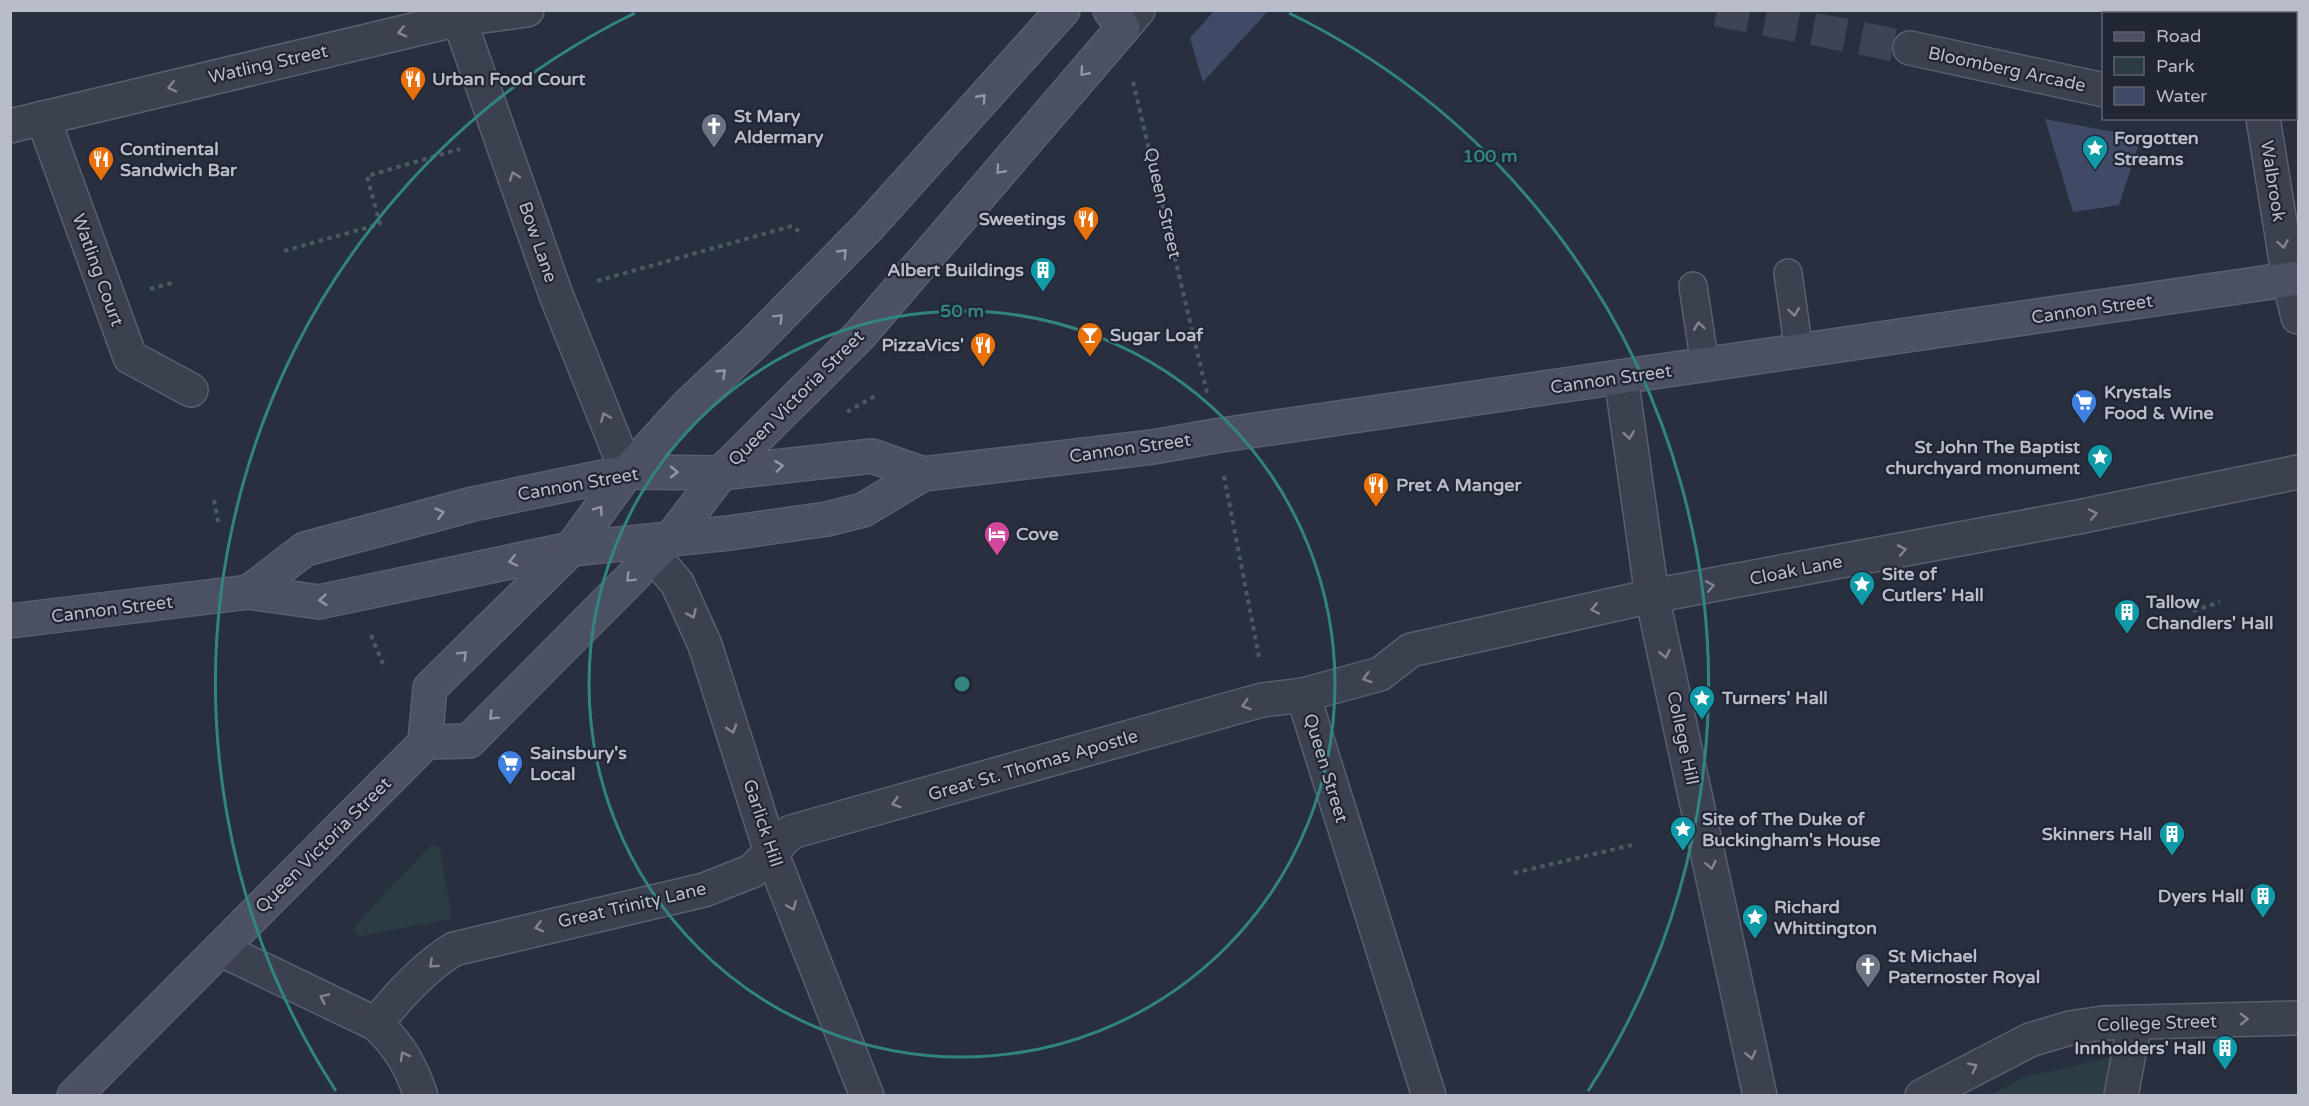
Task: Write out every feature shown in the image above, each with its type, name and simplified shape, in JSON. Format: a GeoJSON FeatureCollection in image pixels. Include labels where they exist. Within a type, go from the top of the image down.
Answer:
{"type":"FeatureCollection","features":[{"type":"Feature","properties":{"kind":"street","name":"Watling Street"},"geometry":{"type":"LineString","coordinates":[[10,126],[458,15],[526,10]]}},
{"type":"Feature","properties":{"kind":"street"},"geometry":{"type":"LineString","coordinates":[[425,742],[430,688],[570,549],[627,472],[688,405],[756,341],[869,226],[1063,10]]}},
{"type":"Feature","properties":{"kind":"street","name":"Bow Lane"},"geometry":{"type":"LineString","coordinates":[[458,15],[556,295],[627,472]]}},
{"type":"Feature","properties":{"kind":"street","name":"Queen Victoria Street"},"geometry":{"type":"LineString","coordinates":[[74,1095],[425,742],[469,741],[663,546],[721,473],[860,335],[1124,16]]}},
{"type":"Feature","properties":{"kind":"street","name":"Bloomberg Arcade"},"geometry":{"type":"LineString","coordinates":[[1910,48],[2102,90]]}},
{"type":"Feature","properties":{"kind":"street","name":"Watling Court"},"geometry":{"type":"LineString","coordinates":[[43,118],[130,357],[191,390]]}},
{"type":"Feature","properties":{"kind":"street","name":"Walbrook"},"geometry":{"type":"LineString","coordinates":[[2255,120],[2294,279],[2298,317]]}},
{"type":"Feature","properties":{"kind":"street","name":"Cannon Street"},"geometry":{"type":"LineString","coordinates":[[10,621],[249,591],[320,602],[570,549],[663,546],[827,519],[863,510],[923,474],[1153,447],[1215,436],[2294,279]]}},
{"type":"Feature","properties":{"kind":"street","name":"College Hill"},"geometry":{"type":"LineString","coordinates":[[1621,377],[1652,596],[1760,1095]]}},
{"type":"Feature","properties":{"kind":"street","name":"Cannon Street"},"geometry":{"type":"LineString","coordinates":[[249,591],[305,549],[483,502],[627,472],[721,473],[872,456],[923,474]]}},
{"type":"Feature","properties":{"kind":"street","name":"Cloak Lane"},"geometry":{"type":"LineString","coordinates":[[1303,695],[1380,674],[1411,650],[1652,596],[2078,517],[2298,472]]}},
{"type":"Feature","properties":{"kind":"street","name":"Garlick Hill"},"geometry":{"type":"LineString","coordinates":[[663,546],[705,645],[771,852],[867,1095]]}},
{"type":"Feature","properties":{"kind":"street","name":"Great St. Thomas Apostle"},"geometry":{"type":"LineString","coordinates":[[771,852],[791,832],[1262,700],[1303,695]]}},
{"type":"Feature","properties":{"kind":"street","name":"Queen Street"},"geometry":{"type":"LineString","coordinates":[[1303,695],[1429,1095]]}},
{"type":"Feature","properties":{"kind":"street","name":"Great Trinity Lane"},"geometry":{"type":"LineString","coordinates":[[376,1024],[394,1001],[439,958],[454,949],[704,890],[752,871],[771,852]]}},
{"type":"Feature","properties":{"kind":"street"},"geometry":{"type":"LineString","coordinates":[[220,949],[376,1024],[394,1040],[406,1058],[421,1095]]}},
{"type":"Feature","properties":{"kind":"street","name":"College Street"},"geometry":{"type":"LineString","coordinates":[[1922,1095],[2030,1040],[2070,1028],[2135,1022],[2298,1018]]}},
{"type":"Feature","properties":{"kind":"street"},"geometry":{"type":"LineString","coordinates":[[2121,1095],[2135,1022]]}},
{"type":"Feature","properties":{"kind":"lane"},"geometry":{"type":"LineString","coordinates":[[1788,273],[1799,352]]}},
{"type":"Feature","properties":{"kind":"lane"},"geometry":{"type":"LineString","coordinates":[[1693,286],[1705,365]]}},
{"type":"Feature","properties":{"kind":"path","name":"Queen Street"},"geometry":{"type":"LineString","coordinates":[[1124,16],[1130,70],[1208,400]]}},
{"type":"Feature","properties":{"kind":"path"},"geometry":{"type":"LineString","coordinates":[[284,251],[380,224],[368,176],[501,137]]}},
{"type":"Feature","properties":{"kind":"path"},"geometry":{"type":"LineString","coordinates":[[556,295],[792,226],[808,238]]}},
{"type":"Feature","properties":{"kind":"path"},"geometry":{"type":"LineString","coordinates":[[847,412],[875,396]]}},
{"type":"Feature","properties":{"kind":"path","name":"Queen Street"},"geometry":{"type":"LineString","coordinates":[[1223,471],[1261,668],[1275,690],[1303,695]]}},
{"type":"Feature","properties":{"kind":"path"},"geometry":{"type":"LineString","coordinates":[[214,500],[219,526]]}},
{"type":"Feature","properties":{"kind":"path"},"geometry":{"type":"LineString","coordinates":[[2193,611],[2220,602]]}},
{"type":"Feature","properties":{"kind":"path"},"geometry":{"type":"LineString","coordinates":[[370,633],[384,664]]}},
{"type":"Feature","properties":{"kind":"path"},"geometry":{"type":"LineString","coordinates":[[1514,873],[1632,845]]}},
{"type":"Feature","properties":{"kind":"green space"},"geometry":{"type":"Polygon","coordinates":[[[436,845],[440,849],[451,912],[450,919],[361,936],[355,932],[355,926],[430,846],[436,845]]]}},
{"type":"Feature","properties":{"kind":"green space"},"geometry":{"type":"Polygon","coordinates":[[[2115,1056],[2106,1095],[1989,1096],[2022,1078],[2115,1056]]]}},
{"type":"Feature","properties":{"kind":"water"},"geometry":{"type":"Polygon","coordinates":[[[1214,11],[1268,11],[1203,82],[1190,38],[1214,11]]]}},
{"type":"Feature","properties":{"kind":"water","name":"Forgotten Streams"},"geometry":{"type":"Polygon","coordinates":[[[2045,119],[2141,137],[2119,205],[2073,212],[2045,119]]]}},
{"type":"Feature","properties":{"kind":"tunnel"},"geometry":{"type":"LineString","coordinates":[[1717,10],[1910,48]]}},
{"type":"Feature","properties":{"kind":"place","name":"Urban Food Court"},"geometry":{"type":"Point","coordinates":[413,102]}},
{"type":"Feature","properties":{"kind":"place","name":"St Mary Aldermary"},"geometry":{"type":"Point","coordinates":[714,149]}},
{"type":"Feature","properties":{"kind":"place","name":"Forgotten Streams"},"geometry":{"type":"Point","coordinates":[2095,171]}},
{"type":"Feature","properties":{"kind":"place","name":"Continental Sandwich Bar"},"geometry":{"type":"Point","coordinates":[101,182]}},
{"type":"Feature","properties":{"kind":"place","name":"Sweetings"},"geometry":{"type":"Point","coordinates":[1086,242]}},
{"type":"Feature","properties":{"kind":"place","name":"Albert Buildings"},"geometry":{"type":"Point","coordinates":[1043,293]}},
{"type":"Feature","properties":{"kind":"place","name":"Sugar Loaf"},"geometry":{"type":"Point","coordinates":[1090,358]}},
{"type":"Feature","properties":{"kind":"place","name":"PizzaVics'"},"geometry":{"type":"Point","coordinates":[983,368]}},
{"type":"Feature","properties":{"kind":"place","name":"Krystals Food & Wine"},"geometry":{"type":"Point","coordinates":[2084,425]}},
{"type":"Feature","properties":{"kind":"place","name":"St John The Baptist churchyard monument"},"geometry":{"type":"Point","coordinates":[2100,480]}},
{"type":"Feature","properties":{"kind":"place","name":"Pret A Manger"},"geometry":{"type":"Point","coordinates":[1376,508]}},
{"type":"Feature","properties":{"kind":"place","name":"Cove"},"geometry":{"type":"Point","coordinates":[997,557]}},
{"type":"Feature","properties":{"kind":"place","name":"Site of Cutlers' Hall"},"geometry":{"type":"Point","coordinates":[1862,607]}},
{"type":"Feature","properties":{"kind":"place","name":"Tallow Chandlers' Hall"},"geometry":{"type":"Point","coordinates":[2127,635]}},
{"type":"Feature","properties":{"kind":"place","name":"Turners' Hall"},"geometry":{"type":"Point","coordinates":[1702,721]}},
{"type":"Feature","properties":{"kind":"place","name":"Sainsbury's Local"},"geometry":{"type":"Point","coordinates":[510,786]}},
{"type":"Feature","properties":{"kind":"place","name":"Site of The Duke of Buckingham's House"},"geometry":{"type":"Point","coordinates":[1683,852]}},
{"type":"Feature","properties":{"kind":"place","name":"Skinners Hall"},"geometry":{"type":"Point","coordinates":[2172,857]}},
{"type":"Feature","properties":{"kind":"place","name":"Dyers Hall"},"geometry":{"type":"Point","coordinates":[2263,919]}},
{"type":"Feature","properties":{"kind":"place","name":"Richard Whittington"},"geometry":{"type":"Point","coordinates":[1755,940]}},
{"type":"Feature","properties":{"kind":"place","name":"St Michael Paternoster Royal"},"geometry":{"type":"Point","coordinates":[1868,989]}},
{"type":"Feature","properties":{"kind":"place","name":"Innholders' Hall"},"geometry":{"type":"Point","coordinates":[2225,1071]}}]}
